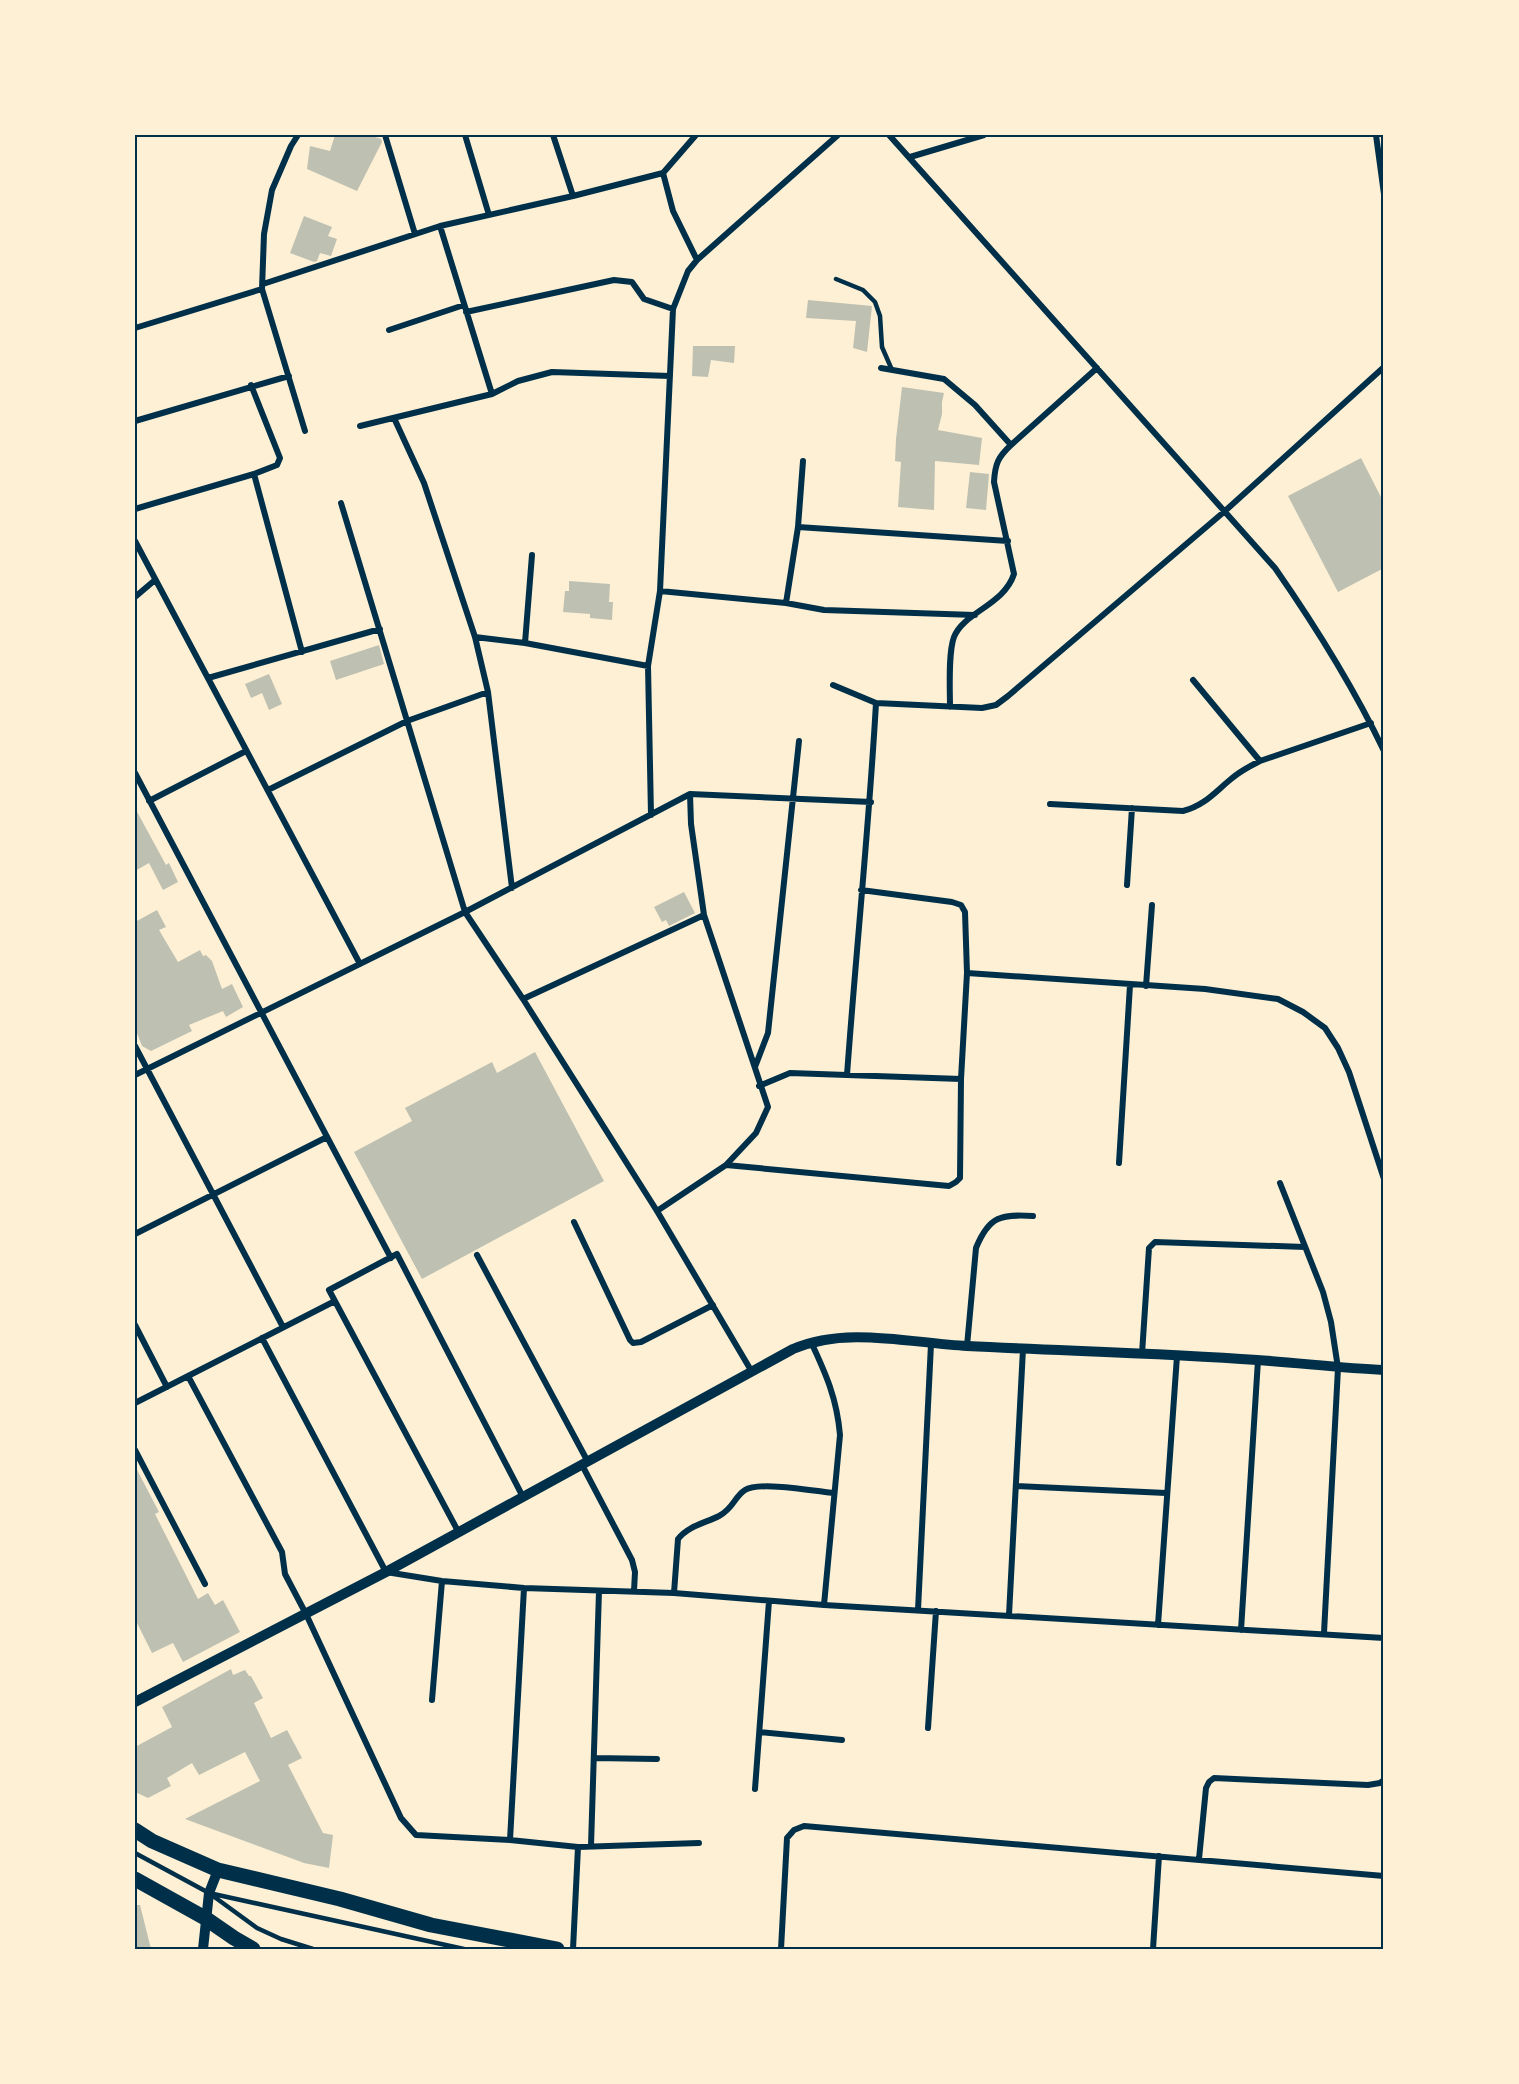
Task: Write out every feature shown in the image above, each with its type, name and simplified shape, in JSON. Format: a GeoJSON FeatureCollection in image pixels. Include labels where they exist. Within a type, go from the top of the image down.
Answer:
{"type":"FeatureCollection","features":[{"type":"Feature","properties":{"kind":"main road"},"geometry":{"type":"LineString","coordinates":[[135,1830],[152,1841],[218,1870],[340,1899],[431,1925],[557,1949]]}},
{"type":"Feature","properties":{"kind":"main road"},"geometry":{"type":"LineString","coordinates":[[135,1879],[205,1918],[253,1949]]}},
{"type":"Feature","properties":{"kind":"street"},"geometry":{"type":"LineString","coordinates":[[298,135],[272,190],[264,234],[263,286],[305,431]]}},
{"type":"Feature","properties":{"kind":"street"},"geometry":{"type":"LineString","coordinates":[[385,135],[415,234]]}},
{"type":"Feature","properties":{"kind":"street"},"geometry":{"type":"LineString","coordinates":[[465,135],[489,215]]}},
{"type":"Feature","properties":{"kind":"street"},"geometry":{"type":"LineString","coordinates":[[553,135],[573,196]]}},
{"type":"Feature","properties":{"kind":"street"},"geometry":{"type":"LineString","coordinates":[[135,327],[440,226],[663,173],[696,135]]}},
{"type":"Feature","properties":{"kind":"street"},"geometry":{"type":"LineString","coordinates":[[651,815],[648,666],[660,591],[673,309],[688,271],[697,260],[838,135]]}},
{"type":"Feature","properties":{"kind":"street"},"geometry":{"type":"LineString","coordinates":[[890,135],[1275,568],[1346,676],[1384,751]]}},
{"type":"Feature","properties":{"kind":"street"},"geometry":{"type":"LineString","coordinates":[[910,157],[984,135]]}},
{"type":"Feature","properties":{"kind":"street"},"geometry":{"type":"LineString","coordinates":[[1376,135],[1384,194]]}},
{"type":"Feature","properties":{"kind":"street"},"geometry":{"type":"LineString","coordinates":[[663,173],[673,211],[697,260]]}},
{"type":"Feature","properties":{"kind":"street"},"geometry":{"type":"LineString","coordinates":[[440,226],[492,394]]}},
{"type":"Feature","properties":{"kind":"street"},"geometry":{"type":"LineString","coordinates":[[389,330],[465,309],[614,280],[632,282],[644,299],[673,309]]}},
{"type":"Feature","properties":{"kind":"street"},"geometry":{"type":"LineString","coordinates":[[833,685],[876,703],[982,708],[996,705],[1225,511],[1384,367]]}},
{"type":"Feature","properties":{"kind":"street"},"geometry":{"type":"LineString","coordinates":[[881,368],[944,379],[975,405],[1011,445]]}},
{"type":"Feature","properties":{"kind":"street"},"geometry":{"type":"LineString","coordinates":[[950,707],[954,637],[960,627],[1010,585],[1014,574],[994,482],[995,466],[1002,453],[1097,368]]}},
{"type":"Feature","properties":{"kind":"street"},"geometry":{"type":"LineString","coordinates":[[360,426],[492,394],[518,381],[552,372],[670,376]]}},
{"type":"Feature","properties":{"kind":"street"},"geometry":{"type":"LineString","coordinates":[[135,421],[251,385],[289,376]]}},
{"type":"Feature","properties":{"kind":"street"},"geometry":{"type":"LineString","coordinates":[[135,509],[277,465],[280,458],[251,385]]}},
{"type":"Feature","properties":{"kind":"street"},"geometry":{"type":"LineString","coordinates":[[394,418],[424,483],[475,638],[488,692],[512,888]]}},
{"type":"Feature","properties":{"kind":"street"},"geometry":{"type":"LineString","coordinates":[[786,603],[798,527],[803,461]]}},
{"type":"Feature","properties":{"kind":"street"},"geometry":{"type":"LineString","coordinates":[[254,474],[302,652]]}},
{"type":"Feature","properties":{"kind":"street"},"geometry":{"type":"LineString","coordinates":[[341,503],[465,912],[657,1211],[752,1372]]}},
{"type":"Feature","properties":{"kind":"street"},"geometry":{"type":"LineString","coordinates":[[798,527],[1008,541]]}},
{"type":"Feature","properties":{"kind":"street"},"geometry":{"type":"LineString","coordinates":[[135,541],[360,964]]}},
{"type":"Feature","properties":{"kind":"street"},"geometry":{"type":"LineString","coordinates":[[525,643],[532,555]]}},
{"type":"Feature","properties":{"kind":"street"},"geometry":{"type":"LineString","coordinates":[[135,597],[155,580]]}},
{"type":"Feature","properties":{"kind":"street"},"geometry":{"type":"LineString","coordinates":[[660,591],[786,603],[824,610],[976,615]]}},
{"type":"Feature","properties":{"kind":"street"},"geometry":{"type":"LineString","coordinates":[[208,678],[380,629]]}},
{"type":"Feature","properties":{"kind":"street"},"geometry":{"type":"LineString","coordinates":[[475,638],[525,643],[648,666]]}},
{"type":"Feature","properties":{"kind":"street"},"geometry":{"type":"LineString","coordinates":[[1193,680],[1260,761]]}},
{"type":"Feature","properties":{"kind":"street"},"geometry":{"type":"LineString","coordinates":[[268,790],[407,721],[488,692]]}},
{"type":"Feature","properties":{"kind":"street"},"geometry":{"type":"LineString","coordinates":[[847,1075],[861,890],[871,802],[876,703]]}},
{"type":"Feature","properties":{"kind":"street"},"geometry":{"type":"LineString","coordinates":[[1050,804],[1183,811],[1196,808],[1245,768],[1371,723]]}},
{"type":"Feature","properties":{"kind":"street"},"geometry":{"type":"LineString","coordinates":[[755,1067],[768,1033],[799,741]]}},
{"type":"Feature","properties":{"kind":"street"},"geometry":{"type":"LineString","coordinates":[[149,801],[246,751]]}},
{"type":"Feature","properties":{"kind":"street"},"geometry":{"type":"LineString","coordinates":[[135,773],[391,1257]]}},
{"type":"Feature","properties":{"kind":"street"},"geometry":{"type":"LineString","coordinates":[[657,1211],[726,1165],[756,1133],[768,1107],[759,1086],[755,1067],[704,915],[691,824],[690,794]]}},
{"type":"Feature","properties":{"kind":"street"},"geometry":{"type":"LineString","coordinates":[[135,1075],[465,912],[690,794],[871,802]]}},
{"type":"Feature","properties":{"kind":"street"},"geometry":{"type":"LineString","coordinates":[[1127,885],[1132,808]]}},
{"type":"Feature","properties":{"kind":"street"},"geometry":{"type":"LineString","coordinates":[[726,1165],[949,1185],[960,1178],[961,1079],[967,973],[966,912],[961,905],[952,902],[861,890]]}},
{"type":"Feature","properties":{"kind":"street"},"geometry":{"type":"LineString","coordinates":[[1146,986],[1152,905]]}},
{"type":"Feature","properties":{"kind":"street"},"geometry":{"type":"LineString","coordinates":[[523,999],[704,915]]}},
{"type":"Feature","properties":{"kind":"street"},"geometry":{"type":"LineString","coordinates":[[967,973],[1205,989],[1278,999],[1303,1012],[1325,1029],[1338,1048],[1349,1072],[1384,1179]]}},
{"type":"Feature","properties":{"kind":"street"},"geometry":{"type":"LineString","coordinates":[[1119,1163],[1130,985]]}},
{"type":"Feature","properties":{"kind":"street"},"geometry":{"type":"LineString","coordinates":[[135,1046],[283,1327]]}},
{"type":"Feature","properties":{"kind":"street"},"geometry":{"type":"LineString","coordinates":[[759,1086],[790,1073],[961,1079]]}},
{"type":"Feature","properties":{"kind":"street"},"geometry":{"type":"LineString","coordinates":[[135,1234],[327,1137]]}},
{"type":"Feature","properties":{"kind":"street"},"geometry":{"type":"LineString","coordinates":[[1280,1183],[1323,1292],[1331,1322],[1338,1368],[1324,1633]]}},
{"type":"Feature","properties":{"kind":"street"},"geometry":{"type":"LineString","coordinates":[[967,1346],[976,1248],[982,1233],[991,1222],[1003,1215],[1033,1216]]}},
{"type":"Feature","properties":{"kind":"street"},"geometry":{"type":"LineString","coordinates":[[574,1222],[630,1340],[633,1342],[641,1342],[713,1305]]}},
{"type":"Feature","properties":{"kind":"street"},"geometry":{"type":"LineString","coordinates":[[1142,1354],[1149,1248],[1155,1242],[1305,1247]]}},
{"type":"Feature","properties":{"kind":"street"},"geometry":{"type":"LineString","coordinates":[[459,1533],[329,1290],[397,1254],[523,1497]]}},
{"type":"Feature","properties":{"kind":"street"},"geometry":{"type":"LineString","coordinates":[[477,1255],[632,1560],[635,1572],[634,1592]]}},
{"type":"Feature","properties":{"kind":"street"},"geometry":{"type":"LineString","coordinates":[[135,1403],[335,1301]]}},
{"type":"Feature","properties":{"kind":"street"},"geometry":{"type":"LineString","coordinates":[[135,1325],[167,1386]]}},
{"type":"Feature","properties":{"kind":"street"},"geometry":{"type":"LineString","coordinates":[[136,1700],[386,1572],[811,1341],[836,1337],[863,1337],[931,1344],[1258,1360],[1384,1370]]}},
{"type":"Feature","properties":{"kind":"street"},"geometry":{"type":"LineString","coordinates":[[262,1338],[386,1572]]}},
{"type":"Feature","properties":{"kind":"street"},"geometry":{"type":"LineString","coordinates":[[811,1341],[828,1376],[838,1410],[840,1435],[824,1605]]}},
{"type":"Feature","properties":{"kind":"street"},"geometry":{"type":"LineString","coordinates":[[918,1610],[931,1344]]}},
{"type":"Feature","properties":{"kind":"street"},"geometry":{"type":"LineString","coordinates":[[1009,1615],[1023,1348]]}},
{"type":"Feature","properties":{"kind":"street"},"geometry":{"type":"LineString","coordinates":[[1158,1625],[1177,1356]]}},
{"type":"Feature","properties":{"kind":"street"},"geometry":{"type":"LineString","coordinates":[[1241,1630],[1258,1360]]}},
{"type":"Feature","properties":{"kind":"street"},"geometry":{"type":"LineString","coordinates":[[188,1376],[282,1552],[285,1574],[401,1818],[416,1835],[510,1840],[578,1847],[699,1843]]}},
{"type":"Feature","properties":{"kind":"street"},"geometry":{"type":"LineString","coordinates":[[135,1450],[205,1584]]}},
{"type":"Feature","properties":{"kind":"street"},"geometry":{"type":"LineString","coordinates":[[674,1593],[678,1539],[683,1532],[725,1513],[734,1505],[739,1495],[748,1488],[762,1486],[834,1493]]}},
{"type":"Feature","properties":{"kind":"street"},"geometry":{"type":"LineString","coordinates":[[1016,1486],[1166,1493]]}},
{"type":"Feature","properties":{"kind":"street"},"geometry":{"type":"LineString","coordinates":[[386,1572],[442,1581],[524,1588],[674,1593],[824,1605],[1384,1638]]}},
{"type":"Feature","properties":{"kind":"street"},"geometry":{"type":"LineString","coordinates":[[432,1700],[442,1581]]}},
{"type":"Feature","properties":{"kind":"street"},"geometry":{"type":"LineString","coordinates":[[510,1840],[524,1588]]}},
{"type":"Feature","properties":{"kind":"street"},"geometry":{"type":"LineString","coordinates":[[591,1846],[599,1591]]}},
{"type":"Feature","properties":{"kind":"street"},"geometry":{"type":"LineString","coordinates":[[755,1789],[769,1601]]}},
{"type":"Feature","properties":{"kind":"street"},"geometry":{"type":"LineString","coordinates":[[928,1728],[936,1611]]}},
{"type":"Feature","properties":{"kind":"street"},"geometry":{"type":"LineString","coordinates":[[760,1732],[842,1740]]}},
{"type":"Feature","properties":{"kind":"street"},"geometry":{"type":"LineString","coordinates":[[594,1758],[657,1759]]}},
{"type":"Feature","properties":{"kind":"street"},"geometry":{"type":"LineString","coordinates":[[1199,1859],[1206,1788],[1214,1778],[1368,1785],[1384,1780]]}},
{"type":"Feature","properties":{"kind":"street"},"geometry":{"type":"LineString","coordinates":[[781,1949],[787,1838],[794,1830],[804,1826],[1384,1876]]}},
{"type":"Feature","properties":{"kind":"street"},"geometry":{"type":"LineString","coordinates":[[573,1949],[578,1847]]}},
{"type":"Feature","properties":{"kind":"street"},"geometry":{"type":"LineString","coordinates":[[1153,1949],[1159,1856]]}},
{"type":"Feature","properties":{"kind":"street"},"geometry":{"type":"LineString","coordinates":[[205,1947],[205,1918],[209,1893],[218,1870]]}},
{"type":"Feature","properties":{"kind":"lane"},"geometry":{"type":"LineString","coordinates":[[836,279],[863,290],[875,302],[880,316],[882,347],[892,370]]}},
{"type":"Feature","properties":{"kind":"lane"},"geometry":{"type":"LineString","coordinates":[[135,1852],[209,1893],[257,1928],[281,1939],[313,1949]]}},
{"type":"Feature","properties":{"kind":"lane"},"geometry":{"type":"LineString","coordinates":[[209,1893],[464,1949]]}},
{"type":"Feature","properties":{"kind":"building"},"geometry":{"type":"Polygon","coordinates":[[[335,135],[370,135],[381,139],[382,142],[357,191],[307,169],[310,146],[330,151],[335,135]]]}},
{"type":"Feature","properties":{"kind":"building"},"geometry":{"type":"Polygon","coordinates":[[[304,216],[332,227],[328,236],[337,239],[331,256],[320,253],[317,261],[314,262],[290,253],[304,216]]]}},
{"type":"Feature","properties":{"kind":"building"},"geometry":{"type":"Polygon","coordinates":[[[808,300],[872,306],[867,352],[853,348],[856,321],[806,318],[808,300]]]}},
{"type":"Feature","properties":{"kind":"building"},"geometry":{"type":"Polygon","coordinates":[[[693,346],[735,346],[734,363],[711,360],[708,377],[692,376],[693,346]]]}},
{"type":"Feature","properties":{"kind":"building"},"geometry":{"type":"Polygon","coordinates":[[[902,387],[944,393],[938,430],[982,438],[979,465],[935,461],[934,510],[898,507],[901,462],[895,461],[902,387]]]}},
{"type":"Feature","properties":{"kind":"building"},"geometry":{"type":"Polygon","coordinates":[[[1361,458],[1384,503],[1384,568],[1338,592],[1288,496],[1361,458]]]}},
{"type":"Feature","properties":{"kind":"building"},"geometry":{"type":"Polygon","coordinates":[[[970,472],[989,474],[986,510],[966,508],[970,472]]]}},
{"type":"Feature","properties":{"kind":"building"},"geometry":{"type":"Polygon","coordinates":[[[569,581],[610,584],[609,602],[613,602],[612,620],[590,618],[590,614],[563,612],[565,591],[569,591],[569,581]]]}},
{"type":"Feature","properties":{"kind":"building"},"geometry":{"type":"Polygon","coordinates":[[[379,645],[384,664],[336,680],[330,661],[379,645]]]}},
{"type":"Feature","properties":{"kind":"building"},"geometry":{"type":"Polygon","coordinates":[[[269,674],[282,704],[269,710],[262,693],[251,698],[245,684],[269,674]]]}},
{"type":"Feature","properties":{"kind":"building"},"geometry":{"type":"Polygon","coordinates":[[[135,808],[166,865],[169,863],[178,882],[163,890],[149,863],[135,871],[135,808]]]}},
{"type":"Feature","properties":{"kind":"building"},"geometry":{"type":"Polygon","coordinates":[[[684,892],[695,913],[669,926],[666,920],[662,922],[654,907],[684,892]]]}},
{"type":"Feature","properties":{"kind":"building"},"geometry":{"type":"Polygon","coordinates":[[[157,910],[166,927],[159,930],[178,962],[200,950],[203,956],[206,955],[212,961],[222,989],[232,984],[243,1007],[226,1017],[223,1011],[189,1025],[192,1031],[151,1051],[142,1046],[135,1028],[135,922],[157,910]]]}},
{"type":"Feature","properties":{"kind":"building"},"geometry":{"type":"Polygon","coordinates":[[[535,1052],[604,1181],[422,1279],[354,1152],[412,1121],[405,1108],[492,1062],[497,1073],[535,1052]]]}},
{"type":"Feature","properties":{"kind":"building"},"geometry":{"type":"Polygon","coordinates":[[[135,1466],[159,1512],[155,1514],[198,1599],[208,1593],[215,1605],[223,1600],[240,1632],[183,1662],[173,1643],[152,1653],[135,1619],[135,1466]]]}},
{"type":"Feature","properties":{"kind":"building"},"geometry":{"type":"Polygon","coordinates":[[[231,1669],[233,1675],[245,1670],[251,1676],[263,1698],[254,1703],[271,1738],[287,1730],[302,1758],[288,1765],[323,1833],[333,1835],[329,1868],[304,1863],[185,1819],[260,1781],[245,1752],[199,1775],[192,1763],[167,1778],[171,1786],[148,1798],[135,1792],[135,1747],[172,1727],[162,1707],[231,1669]]]}},
{"type":"Feature","properties":{"kind":"building"},"geometry":{"type":"Polygon","coordinates":[[[135,1905],[140,1905],[151,1949],[135,1949],[135,1905]]]}}]}
